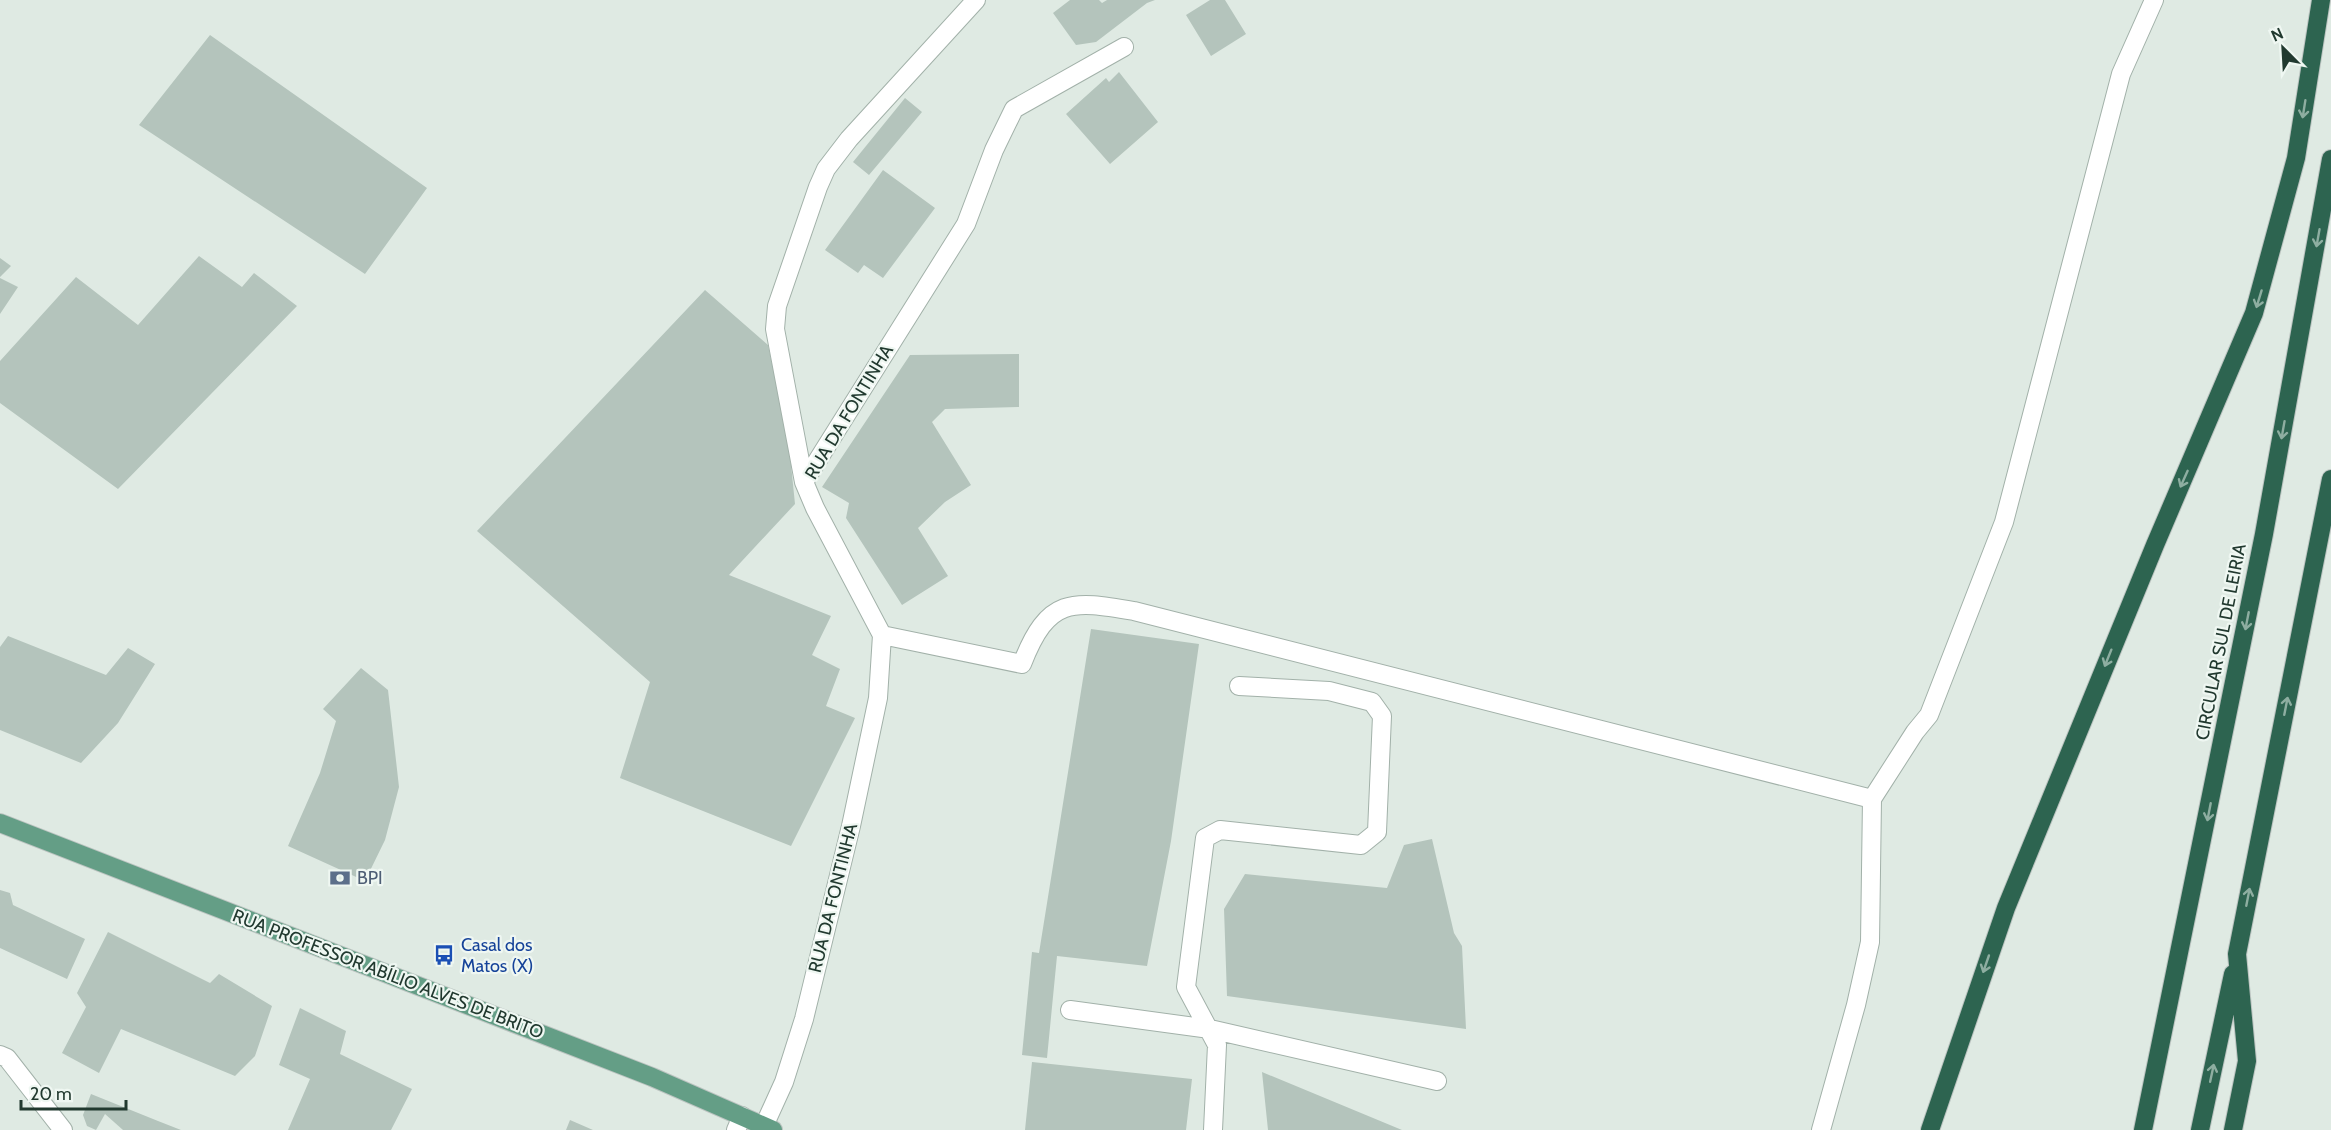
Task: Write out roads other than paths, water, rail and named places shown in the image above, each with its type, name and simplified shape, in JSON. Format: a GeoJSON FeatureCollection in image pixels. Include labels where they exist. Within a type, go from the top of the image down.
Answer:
{"type":"FeatureCollection","features":[{"type":"Feature","properties":{"kind":"highway"},"geometry":{"type":"LineString","coordinates":[[1930,1130],[2006,908],[2155,545],[2254,313],[2296,158],[2321,0]]}},
{"type":"Feature","properties":{"kind":"highway","name":"CIRCULAR SUL DE LEIRIA"},"geometry":{"type":"LineString","coordinates":[[2143,1130],[2264,534],[2331,159]]}},
{"type":"Feature","properties":{"kind":"highway"},"geometry":{"type":"LineString","coordinates":[[2199,1130],[2237,954],[2331,479]]}},
{"type":"Feature","properties":{"kind":"highway"},"geometry":{"type":"LineString","coordinates":[[2233,1130],[2247,1061],[2237,954]]}},
{"type":"Feature","properties":{"kind":"main road","name":"RUA PROFESSOR ABÍLIO ALVES DE BRITO"},"geometry":{"type":"LineString","coordinates":[[0,823],[652,1077],[739,1123],[769,1128]]}},
{"type":"Feature","properties":{"kind":"street"},"geometry":{"type":"LineString","coordinates":[[804,482],[775,329],[777,306],[818,187],[826,169],[844,145],[976,0]]}},
{"type":"Feature","properties":{"kind":"street"},"geometry":{"type":"LineString","coordinates":[[1821,1130],[1856,1005],[1870,942],[1872,799],[1915,732],[1929,715],[2004,522],[2121,74],[2154,0]]}},
{"type":"Feature","properties":{"kind":"street","name":"RUA DA FONTINHA"},"geometry":{"type":"LineString","coordinates":[[769,1128],[804,1019],[851,826],[878,698],[882,635],[815,508],[804,482],[966,224],[994,150],[1014,109],[1124,46]]}},
{"type":"Feature","properties":{"kind":"street"},"geometry":{"type":"LineString","coordinates":[[882,635],[1022,664],[1034,637],[1053,614],[1072,605],[1093,604],[1134,611],[1872,799]]}},
{"type":"Feature","properties":{"kind":"street"},"geometry":{"type":"LineString","coordinates":[[1212,1130],[1217,1045],[1186,987],[1205,838],[1220,830],[1361,845],[1377,832],[1382,716],[1372,702],[1329,691],[1239,686]]}},
{"type":"Feature","properties":{"kind":"street"},"geometry":{"type":"LineString","coordinates":[[1070,1010],[1210,1029],[1437,1081]]}},
{"type":"Feature","properties":{"kind":"street"},"geometry":{"type":"LineString","coordinates":[[0,1055],[7,1058],[63,1130]]}},
{"type":"Feature","properties":{"kind":"place","name":"BPI"},"geometry":{"type":"Point","coordinates":[340,878]}},
{"type":"Feature","properties":{"kind":"place","name":"Casal dos Matos (X)"},"geometry":{"type":"Point","coordinates":[444,955]}}]}
